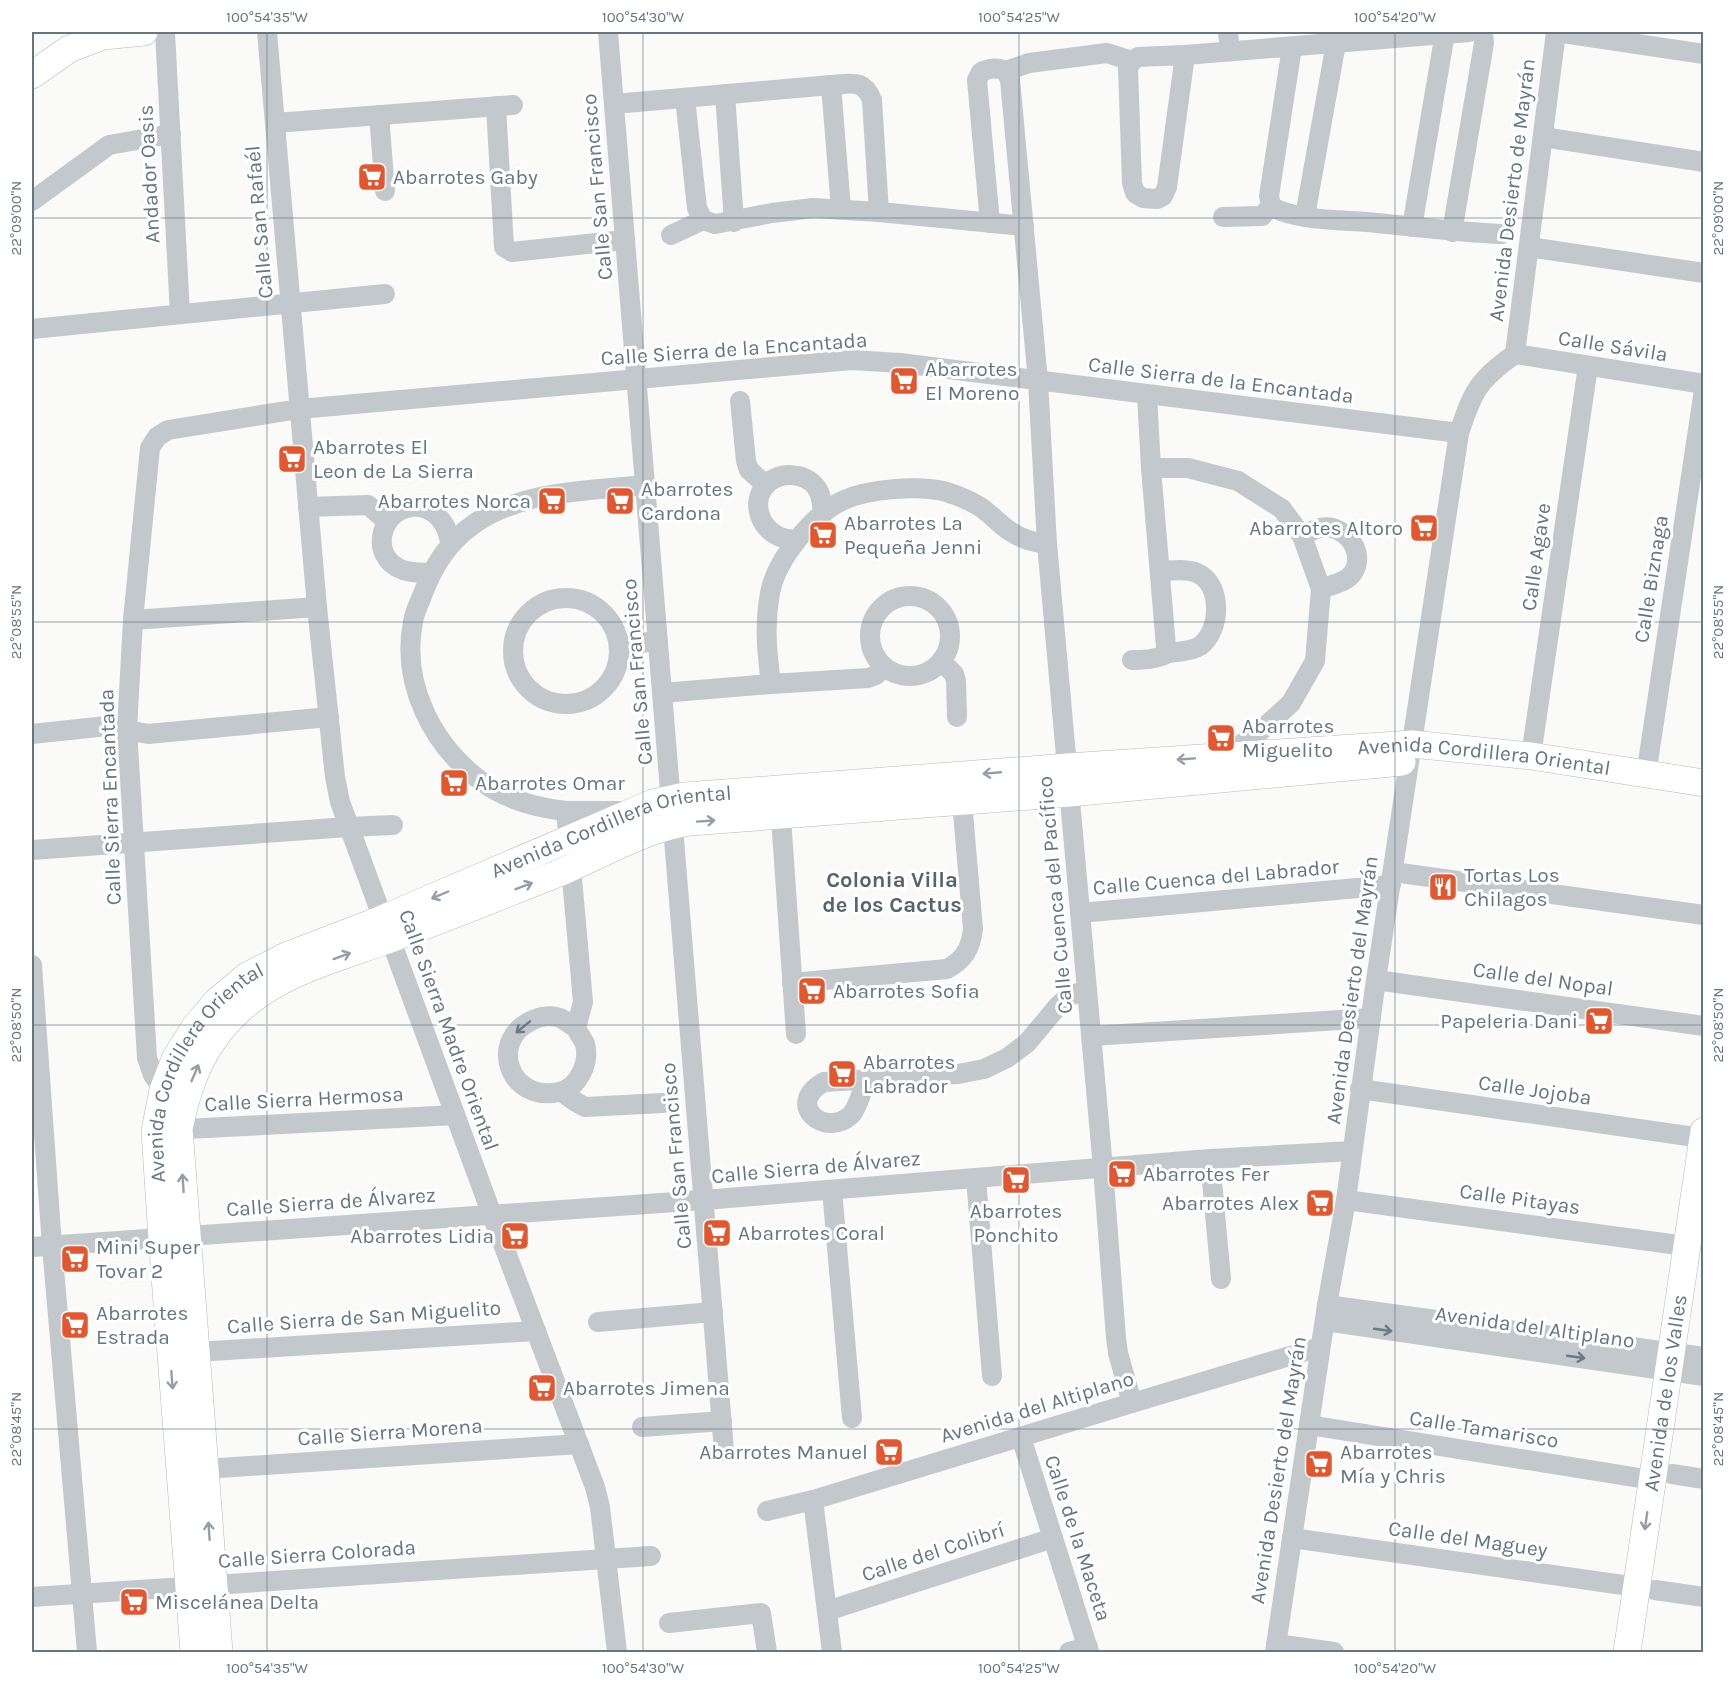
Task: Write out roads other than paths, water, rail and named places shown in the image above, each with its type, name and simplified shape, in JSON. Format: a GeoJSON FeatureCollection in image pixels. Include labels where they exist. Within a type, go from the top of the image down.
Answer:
{"type":"FeatureCollection","features":[{"type":"Feature","properties":{"kind":"street"},"geometry":{"type":"LineString","coordinates":[[32,53],[62,32]]}},
{"type":"Feature","properties":{"kind":"street"},"geometry":{"type":"LineString","coordinates":[[32,75],[69,49],[95,39],[103,36],[144,32]]}},
{"type":"Feature","properties":{"kind":"street","name":"Andador Oasis"},"geometry":{"type":"LineString","coordinates":[[165,32],[180,314]]}},
{"type":"Feature","properties":{"kind":"street","name":"Calle San Rafaél"},"geometry":{"type":"LineString","coordinates":[[267,32],[299,409]]}},
{"type":"Feature","properties":{"kind":"street","name":"Calle San Francisco"},"geometry":{"type":"LineString","coordinates":[[608,32],[724,1451]]}},
{"type":"Feature","properties":{"kind":"street"},"geometry":{"type":"LineString","coordinates":[[1185,56],[1167,187],[1163,195],[1157,199],[1143,198],[1135,193],[1132,183],[1128,68],[1138,57],[1185,56],[1229,41],[1292,47],[1478,32],[1484,43],[1452,232]]}},
{"type":"Feature","properties":{"kind":"street"},"geometry":{"type":"LineString","coordinates":[[1556,32],[1704,54]]}},
{"type":"Feature","properties":{"kind":"street","name":"Avenida Desierto de Mayrán"},"geometry":{"type":"LineString","coordinates":[[1515,354],[1556,32]]}},
{"type":"Feature","properties":{"kind":"street"},"geometry":{"type":"LineString","coordinates":[[1412,227],[1444,33]]}},
{"type":"Feature","properties":{"kind":"street"},"geometry":{"type":"LineString","coordinates":[[1305,216],[1336,43]]}},
{"type":"Feature","properties":{"kind":"street"},"geometry":{"type":"LineString","coordinates":[[1292,47],[1269,196],[1271,206],[1278,211],[1305,216],[1452,232],[1501,234]]}},
{"type":"Feature","properties":{"kind":"street"},"geometry":{"type":"LineString","coordinates":[[990,223],[977,80],[981,72],[998,68],[1006,71],[1029,63],[1107,53],[1132,61]]}},
{"type":"Feature","properties":{"kind":"street","name":"Calle Cuenca del Pacífico"},"geometry":{"type":"LineString","coordinates":[[1006,71],[1010,80],[1038,381],[1047,544],[1116,1338],[1132,1402]]}},
{"type":"Feature","properties":{"kind":"street"},"geometry":{"type":"LineString","coordinates":[[614,104],[860,84],[868,89],[872,100],[879,212]]}},
{"type":"Feature","properties":{"kind":"street"},"geometry":{"type":"LineString","coordinates":[[831,85],[841,209]]}},
{"type":"Feature","properties":{"kind":"street"},"geometry":{"type":"LineString","coordinates":[[725,94],[734,222]]}},
{"type":"Feature","properties":{"kind":"street"},"geometry":{"type":"LineString","coordinates":[[685,98],[697,208],[703,220]]}},
{"type":"Feature","properties":{"kind":"street"},"geometry":{"type":"LineString","coordinates":[[275,123],[505,105],[504,247],[512,252],[625,240]]}},
{"type":"Feature","properties":{"kind":"street"},"geometry":{"type":"LineString","coordinates":[[379,115],[384,191]]}},
{"type":"Feature","properties":{"kind":"street"},"geometry":{"type":"LineString","coordinates":[[32,201],[109,145],[171,134]]}},
{"type":"Feature","properties":{"kind":"street"},"geometry":{"type":"LineString","coordinates":[[1543,137],[1704,162]]}},
{"type":"Feature","properties":{"kind":"street"},"geometry":{"type":"LineString","coordinates":[[1223,217],[1262,216],[1271,206]]}},
{"type":"Feature","properties":{"kind":"street"},"geometry":{"type":"LineString","coordinates":[[671,235],[703,220],[715,224],[734,222],[813,208],[1024,226]]}},
{"type":"Feature","properties":{"kind":"street"},"geometry":{"type":"LineString","coordinates":[[1529,247],[1704,273]]}},
{"type":"Feature","properties":{"kind":"street"},"geometry":{"type":"LineString","coordinates":[[32,329],[385,294]]}},
{"type":"Feature","properties":{"kind":"street","name":"Calle Sávila"},"geometry":{"type":"LineString","coordinates":[[1515,354],[1704,384]]}},
{"type":"Feature","properties":{"kind":"street","name":"Avenida Desierto del Mayrán"},"geometry":{"type":"LineString","coordinates":[[1276,1648],[1320,1347],[1346,1200],[1376,980],[1459,433],[1470,400],[1483,380],[1515,354]]}},
{"type":"Feature","properties":{"kind":"street","name":"Calle Sierra de la Encantada"},"geometry":{"type":"LineString","coordinates":[[157,437],[168,430],[299,409],[850,360],[900,363],[1459,433]]}},
{"type":"Feature","properties":{"kind":"street","name":"Calle Agave"},"geometry":{"type":"LineString","coordinates":[[1531,756],[1588,366]]}},
{"type":"Feature","properties":{"kind":"street","name":"Calle Biznaga"},"geometry":{"type":"LineString","coordinates":[[1646,775],[1704,390]]}},
{"type":"Feature","properties":{"kind":"street"},"geometry":{"type":"LineString","coordinates":[[1147,395],[1166,647],[1171,652]]}},
{"type":"Feature","properties":{"kind":"street"},"geometry":{"type":"LineString","coordinates":[[740,401],[746,461],[749,470],[766,485]]}},
{"type":"Feature","properties":{"kind":"street","name":"Calle Sierra Madre Oriental"},"geometry":{"type":"LineString","coordinates":[[299,409],[317,607],[335,777],[340,802],[595,1487],[600,1507],[617,1653]]}},
{"type":"Feature","properties":{"kind":"street","name":"Calle Sierra Encantada"},"geometry":{"type":"LineString","coordinates":[[157,437],[150,448],[133,620],[127,729],[147,1058],[153,1075],[163,1090]]}},
{"type":"Feature","properties":{"kind":"street"},"geometry":{"type":"LineString","coordinates":[[1151,468],[1188,468],[1238,481],[1282,509],[1302,536],[1321,589],[1316,662],[1291,703],[1256,735],[1221,757]]}},
{"type":"Feature","properties":{"kind":"street"},"geometry":{"type":"LineString","coordinates":[[796,540],[779,537],[766,528],[759,515],[759,499],[766,485],[777,477],[791,474],[804,478],[816,486],[822,499],[823,514]]}},
{"type":"Feature","properties":{"kind":"street"},"geometry":{"type":"LineString","coordinates":[[636,810],[551,809],[514,799],[481,782],[452,755],[428,721],[416,692],[410,652],[413,621],[430,573],[451,544],[473,524],[500,508],[535,497],[645,484]]}},
{"type":"Feature","properties":{"kind":"street"},"geometry":{"type":"LineString","coordinates":[[771,684],[765,632],[770,591],[782,560],[796,540],[823,514],[843,500],[874,490],[909,488],[943,491],[978,505],[1010,532],[1027,541],[1047,544]]}},
{"type":"Feature","properties":{"kind":"street"},"geometry":{"type":"LineString","coordinates":[[308,507],[368,505],[387,521]]}},
{"type":"Feature","properties":{"kind":"street"},"geometry":{"type":"LineString","coordinates":[[430,573],[400,570],[389,561],[382,549],[382,534],[387,521],[397,512],[410,507],[424,508],[437,515],[445,526],[451,544]]}},
{"type":"Feature","properties":{"kind":"street"},"geometry":{"type":"LineString","coordinates":[[1302,536],[1321,528],[1337,529],[1349,536],[1357,555],[1356,568],[1347,578],[1321,589]]}},
{"type":"Feature","properties":{"kind":"street"},"geometry":{"type":"LineString","coordinates":[[1132,660],[1154,659],[1171,652],[1180,653],[1200,646],[1211,634],[1215,621],[1215,593],[1208,582],[1197,573],[1160,571]]}},
{"type":"Feature","properties":{"kind":"street"},"geometry":{"type":"LineString","coordinates":[[905,596],[921,598],[935,605],[945,617],[950,632],[948,647],[941,661],[929,671],[914,676],[898,674],[884,667],[874,655],[869,640],[871,625],[878,611],[890,601],[905,596]]}},
{"type":"Feature","properties":{"kind":"street"},"geometry":{"type":"LineString","coordinates":[[560,598],[581,600],[600,609],[614,626],[620,645],[618,666],[609,685],[593,698],[573,704],[552,703],[533,693],[519,677],[513,658],[514,637],[524,618],[540,605],[560,598]]}},
{"type":"Feature","properties":{"kind":"street"},"geometry":{"type":"LineString","coordinates":[[133,620],[317,607]]}},
{"type":"Feature","properties":{"kind":"street"},"geometry":{"type":"LineString","coordinates":[[620,645],[658,641]]}},
{"type":"Feature","properties":{"kind":"street"},"geometry":{"type":"LineString","coordinates":[[941,661],[954,674],[957,717]]}},
{"type":"Feature","properties":{"kind":"street"},"geometry":{"type":"LineString","coordinates":[[662,693],[868,678],[876,675],[884,667]]}},
{"type":"Feature","properties":{"kind":"street"},"geometry":{"type":"LineString","coordinates":[[32,734],[107,726],[148,734],[329,717]]}},
{"type":"Feature","properties":{"kind":"street","name":"Avenida Cordillera Oriental"},"geometry":{"type":"LineString","coordinates":[[172,1124],[185,1099],[197,1067],[218,1033],[242,1008],[267,988],[569,840],[653,803],[671,798],[779,802],[961,788],[1068,767],[1304,750],[1531,756],[1704,783]]}},
{"type":"Feature","properties":{"kind":"street","name":"Avenida Cordillera Oriental"},"geometry":{"type":"LineString","coordinates":[[961,788],[1070,793],[1411,753],[1441,763],[1490,767],[1704,802]]}},
{"type":"Feature","properties":{"kind":"street"},"geometry":{"type":"LineString","coordinates":[[792,983],[947,969],[957,963],[966,953],[972,941],[973,929],[961,788]]}},
{"type":"Feature","properties":{"kind":"street"},"geometry":{"type":"LineString","coordinates":[[779,802],[796,1035]]}},
{"type":"Feature","properties":{"kind":"street","name":"Avenida Cordillera Oriental"},"geometry":{"type":"LineString","coordinates":[[219,1653],[201,1586],[174,1237],[172,1124],[163,1090],[175,1059],[195,1027],[217,1001],[247,976],[286,956],[386,929],[571,868],[654,830],[673,824],[779,802]]}},
{"type":"Feature","properties":{"kind":"street"},"geometry":{"type":"LineString","coordinates":[[566,810],[583,1002],[576,1028]]}},
{"type":"Feature","properties":{"kind":"street"},"geometry":{"type":"LineString","coordinates":[[32,850],[393,825]]}},
{"type":"Feature","properties":{"kind":"street","name":"Calle Cuenca del Labrador"},"geometry":{"type":"LineString","coordinates":[[1080,913],[1392,878],[1704,915]]}},
{"type":"Feature","properties":{"kind":"street"},"geometry":{"type":"LineString","coordinates":[[32,965],[52,1246],[87,1653]]}},
{"type":"Feature","properties":{"kind":"street","name":"Calle del Nopal"},"geometry":{"type":"LineString","coordinates":[[1376,980],[1704,1026]]}},
{"type":"Feature","properties":{"kind":"street"},"geometry":{"type":"LineString","coordinates":[[867,1080],[958,1074],[984,1069],[1008,1058],[1027,1044],[1069,996],[1087,990]]}},
{"type":"Feature","properties":{"kind":"street"},"geometry":{"type":"LineString","coordinates":[[541,1016],[560,1018],[576,1028],[585,1045],[585,1064],[577,1080],[562,1092],[543,1094],[525,1089],[513,1075],[507,1057],[511,1038],[523,1024],[541,1016]]}},
{"type":"Feature","properties":{"kind":"street"},"geometry":{"type":"LineString","coordinates":[[1091,1036],[1371,1018]]}},
{"type":"Feature","properties":{"kind":"street","name":"Calle Jojoba"},"geometry":{"type":"LineString","coordinates":[[1360,1089],[1703,1134]]}},
{"type":"Feature","properties":{"kind":"street"},"geometry":{"type":"LineString","coordinates":[[562,1092],[585,1107],[663,1103]]}},
{"type":"Feature","properties":{"kind":"street","name":"Calle Sierra Hermosa"},"geometry":{"type":"LineString","coordinates":[[172,1124],[455,1115]]}},
{"type":"Feature","properties":{"kind":"street","name":"Avenida de los Valles"},"geometry":{"type":"LineString","coordinates":[[1646,1653],[1646,1589],[1662,1477],[1687,1364],[1703,1134]]}},
{"type":"Feature","properties":{"kind":"street","name":"Calle Sierra de Álvarez"},"geometry":{"type":"LineString","coordinates":[[32,1247],[704,1200],[1210,1159],[1352,1151]]}},
{"type":"Feature","properties":{"kind":"street"},"geometry":{"type":"LineString","coordinates":[[1210,1159],[1221,1279]]}},
{"type":"Feature","properties":{"kind":"street"},"geometry":{"type":"LineString","coordinates":[[976,1178],[992,1376]]}},
{"type":"Feature","properties":{"kind":"street"},"geometry":{"type":"LineString","coordinates":[[832,1190],[852,1418]]}},
{"type":"Feature","properties":{"kind":"street","name":"Calle Pitayas"},"geometry":{"type":"LineString","coordinates":[[1346,1200],[1695,1251]]}},
{"type":"Feature","properties":{"kind":"street","name":"Avenida Cordillera Oriental"},"geometry":{"type":"LineString","coordinates":[[174,1237],[196,1352],[205,1469],[201,1586],[194,1653]]}},
{"type":"Feature","properties":{"kind":"street"},"geometry":{"type":"LineString","coordinates":[[598,1322],[713,1312]]}},
{"type":"Feature","properties":{"kind":"street","name":"Avenida del Altiplano"},"geometry":{"type":"LineString","coordinates":[[1326,1313],[1687,1364]]}},
{"type":"Feature","properties":{"kind":"street","name":"Calle Sierra de San Miguelito"},"geometry":{"type":"LineString","coordinates":[[196,1352],[536,1331]]}},
{"type":"Feature","properties":{"kind":"street","name":"Avenida del Altiplano"},"geometry":{"type":"LineString","coordinates":[[767,1512],[1320,1347]]}},
{"type":"Feature","properties":{"kind":"street"},"geometry":{"type":"LineString","coordinates":[[642,1427],[722,1421]]}},
{"type":"Feature","properties":{"kind":"street","name":"Calle Tamarisco"},"geometry":{"type":"LineString","coordinates":[[1309,1425],[1662,1477],[1704,1479]]}},
{"type":"Feature","properties":{"kind":"street","name":"Calle de la Maceta"},"geometry":{"type":"LineString","coordinates":[[1021,1437],[1089,1650]]}},
{"type":"Feature","properties":{"kind":"street","name":"Calle Sierra Morena"},"geometry":{"type":"LineString","coordinates":[[205,1469],[579,1444]]}},
{"type":"Feature","properties":{"kind":"street"},"geometry":{"type":"LineString","coordinates":[[813,1500],[832,1653]]}},
{"type":"Feature","properties":{"kind":"street","name":"Calle del Colibrí"},"geometry":{"type":"LineString","coordinates":[[827,1611],[1053,1538]]}},
{"type":"Feature","properties":{"kind":"street","name":"Calle del Maguey"},"geometry":{"type":"LineString","coordinates":[[1292,1538],[1704,1597]]}},
{"type":"Feature","properties":{"kind":"street","name":"Calle Sierra Colorada"},"geometry":{"type":"LineString","coordinates":[[32,1597],[651,1556]]}},
{"type":"Feature","properties":{"kind":"street","name":"Avenida de los Valles"},"geometry":{"type":"LineString","coordinates":[[1627,1653],[1646,1589]]}},
{"type":"Feature","properties":{"kind":"street"},"geometry":{"type":"LineString","coordinates":[[669,1623],[762,1613],[767,1653]]}},
{"type":"Feature","properties":{"kind":"street"},"geometry":{"type":"LineString","coordinates":[[1276,1648],[1335,1653]]}},
{"type":"Feature","properties":{"kind":"street"},"geometry":{"type":"LineString","coordinates":[[1068,1653],[1089,1650]]}},
{"type":"Feature","properties":{"kind":"place","name":"Abarrotes Gaby"},"geometry":{"type":"Point","coordinates":[372,177]}},
{"type":"Feature","properties":{"kind":"place","name":"Abarrotes El Moreno"},"geometry":{"type":"Point","coordinates":[904,381]}},
{"type":"Feature","properties":{"kind":"place","name":"Abarrotes El Leon de La Sierra"},"geometry":{"type":"Point","coordinates":[292,459]}},
{"type":"Feature","properties":{"kind":"place","name":"Abarrotes Norca"},"geometry":{"type":"Point","coordinates":[552,501]}},
{"type":"Feature","properties":{"kind":"place","name":"Abarrotes Cardona"},"geometry":{"type":"Point","coordinates":[620,501]}},
{"type":"Feature","properties":{"kind":"place","name":"Abarrotes Altoro"},"geometry":{"type":"Point","coordinates":[1424,528]}},
{"type":"Feature","properties":{"kind":"place","name":"Abarrotes La Pequeña Jenni"},"geometry":{"type":"Point","coordinates":[823,535]}},
{"type":"Feature","properties":{"kind":"place","name":"Abarrotes Miguelito"},"geometry":{"type":"Point","coordinates":[1221,738]}},
{"type":"Feature","properties":{"kind":"place","name":"Abarrotes Omar"},"geometry":{"type":"Point","coordinates":[454,783]}},
{"type":"Feature","properties":{"kind":"place","name":"Tortas Los Chilagos"},"geometry":{"type":"Point","coordinates":[1443,887]}},
{"type":"Feature","properties":{"kind":"place","name":"Abarrotes Sofia"},"geometry":{"type":"Point","coordinates":[812,991]}},
{"type":"Feature","properties":{"kind":"place","name":"Papeleria Dani"},"geometry":{"type":"Point","coordinates":[1599,1021]}},
{"type":"Feature","properties":{"kind":"place","name":"Abarrotes Labrador"},"geometry":{"type":"Point","coordinates":[842,1074]}},
{"type":"Feature","properties":{"kind":"place","name":"Abarrotes Fer"},"geometry":{"type":"Point","coordinates":[1122,1174]}},
{"type":"Feature","properties":{"kind":"place","name":"Abarrotes Ponchito"},"geometry":{"type":"Point","coordinates":[1016,1180]}},
{"type":"Feature","properties":{"kind":"place","name":"Abarrotes Alex"},"geometry":{"type":"Point","coordinates":[1320,1203]}},
{"type":"Feature","properties":{"kind":"place","name":"Abarrotes Coral"},"geometry":{"type":"Point","coordinates":[717,1233]}},
{"type":"Feature","properties":{"kind":"place","name":"Abarrotes Lidia"},"geometry":{"type":"Point","coordinates":[515,1236]}},
{"type":"Feature","properties":{"kind":"place","name":"Mini Super Tovar 2"},"geometry":{"type":"Point","coordinates":[75,1259]}},
{"type":"Feature","properties":{"kind":"place","name":"Abarrotes Estrada"},"geometry":{"type":"Point","coordinates":[75,1325]}},
{"type":"Feature","properties":{"kind":"place","name":"Abarrotes Jimena"},"geometry":{"type":"Point","coordinates":[542,1388]}},
{"type":"Feature","properties":{"kind":"place","name":"Abarrotes Manuel"},"geometry":{"type":"Point","coordinates":[889,1452]}},
{"type":"Feature","properties":{"kind":"place","name":"Abarrotes Mía y Chris"},"geometry":{"type":"Point","coordinates":[1319,1464]}},
{"type":"Feature","properties":{"kind":"place","name":"Miscelánea Delta"},"geometry":{"type":"Point","coordinates":[134,1602]}},
{"type":"Feature","properties":{"kind":"district","name":"Colonia Villa de los Cactus"},"geometry":{"type":"Point","coordinates":[892,892]}}]}
